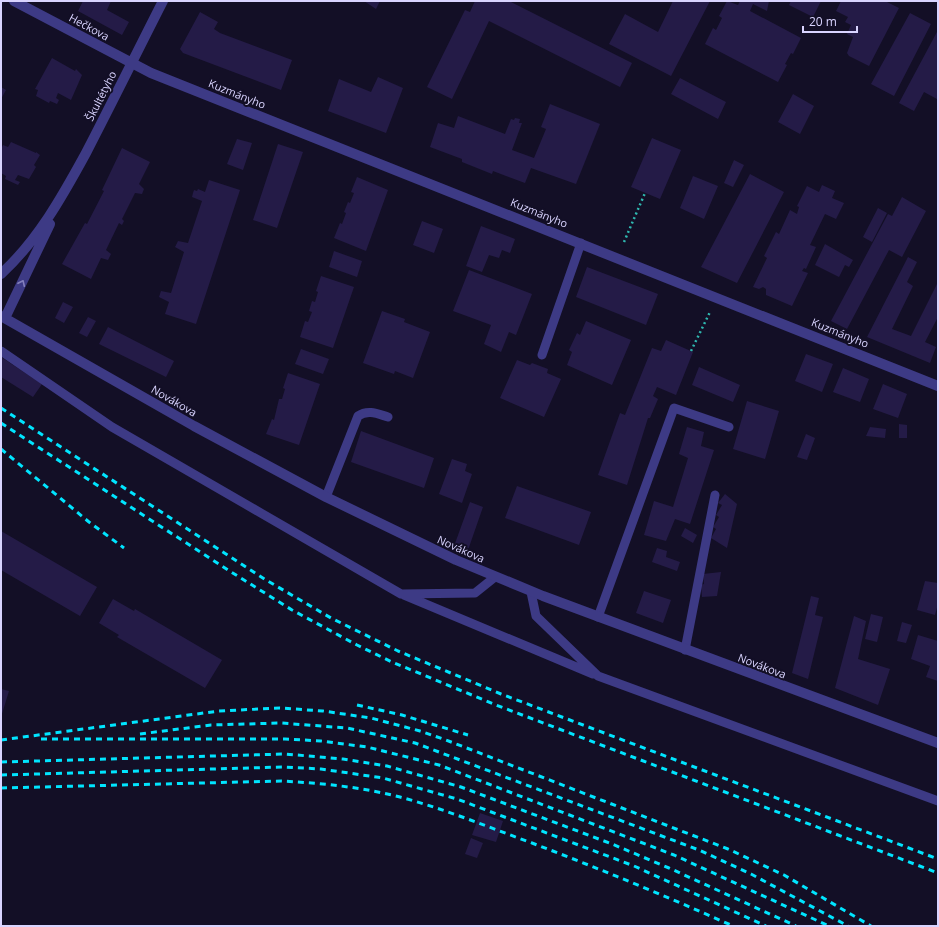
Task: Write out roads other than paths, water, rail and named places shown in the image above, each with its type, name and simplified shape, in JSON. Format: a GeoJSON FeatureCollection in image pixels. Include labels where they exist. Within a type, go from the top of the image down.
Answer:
{"type":"FeatureCollection","features":[{"type":"Feature","properties":{"kind":"street","name":"Hečkova"},"geometry":{"type":"LineString","coordinates":[[14,1],[131,62]]}},
{"type":"Feature","properties":{"kind":"street","name":"Škultétyho"},"geometry":{"type":"LineString","coordinates":[[3,317],[60,200],[121,85],[131,62],[163,1]]}},
{"type":"Feature","properties":{"kind":"street","name":"Kuzmányho"},"geometry":{"type":"LineString","coordinates":[[131,62],[151,72],[938,386]]}},
{"type":"Feature","properties":{"kind":"street","name":"Škultétyho"},"geometry":{"type":"LineString","coordinates":[[1,274],[23,252],[45,224],[60,200]]}},
{"type":"Feature","properties":{"kind":"street","name":"Novákova"},"geometry":{"type":"LineString","coordinates":[[3,317],[194,426],[326,497],[392,530],[495,577],[685,650],[938,743]]}},
{"type":"Feature","properties":{"kind":"lane"},"geometry":{"type":"LineString","coordinates":[[542,355],[581,243]]}},
{"type":"Feature","properties":{"kind":"lane"},"geometry":{"type":"LineString","coordinates":[[1,351],[112,427],[400,594],[598,676],[938,801]]}},
{"type":"Feature","properties":{"kind":"lane"},"geometry":{"type":"LineString","coordinates":[[598,617],[674,408],[729,427]]}},
{"type":"Feature","properties":{"kind":"lane"},"geometry":{"type":"LineString","coordinates":[[326,497],[358,416],[363,413],[371,412],[388,417]]}},
{"type":"Feature","properties":{"kind":"lane"},"geometry":{"type":"LineString","coordinates":[[685,650],[715,495]]}},
{"type":"Feature","properties":{"kind":"lane"},"geometry":{"type":"LineString","coordinates":[[400,594],[475,593],[495,577]]}},
{"type":"Feature","properties":{"kind":"lane"},"geometry":{"type":"LineString","coordinates":[[531,592],[536,616],[598,676]]}},
{"type":"Feature","properties":{"kind":"railway"},"geometry":{"type":"LineString","coordinates":[[1,408],[266,580],[331,618],[398,651],[501,694],[938,859]]}},
{"type":"Feature","properties":{"kind":"railway"},"geometry":{"type":"LineString","coordinates":[[1,423],[292,610],[392,662],[496,705],[938,873]]}},
{"type":"Feature","properties":{"kind":"railway"},"geometry":{"type":"LineString","coordinates":[[1,449],[89,522],[124,548]]}},
{"type":"Feature","properties":{"kind":"railway"},"geometry":{"type":"LineString","coordinates":[[357,705],[402,715],[468,735]]}},
{"type":"Feature","properties":{"kind":"railway"},"geometry":{"type":"LineString","coordinates":[[1,740],[219,711],[280,708],[323,711],[371,718],[420,731],[446,740],[728,849],[784,875],[871,926]]}},
{"type":"Feature","properties":{"kind":"railway"},"geometry":{"type":"LineString","coordinates":[[140,734],[211,725],[281,723],[347,728],[415,743],[699,850],[751,874],[848,926]]}},
{"type":"Feature","properties":{"kind":"railway"},"geometry":{"type":"LineString","coordinates":[[41,739],[285,739],[321,741],[367,747],[439,765],[674,855],[829,926]]}},
{"type":"Feature","properties":{"kind":"railway"},"geometry":{"type":"LineString","coordinates":[[1,762],[285,754],[343,759],[387,766],[461,787],[612,844],[669,868],[796,926]]}},
{"type":"Feature","properties":{"kind":"railway"},"geometry":{"type":"LineString","coordinates":[[1,775],[283,767],[321,769],[383,778],[457,799],[634,866],[766,926]]}},
{"type":"Feature","properties":{"kind":"railway"},"geometry":{"type":"LineString","coordinates":[[1,788],[281,781],[356,788],[400,797],[483,825],[608,873],[733,926]]}}]}
